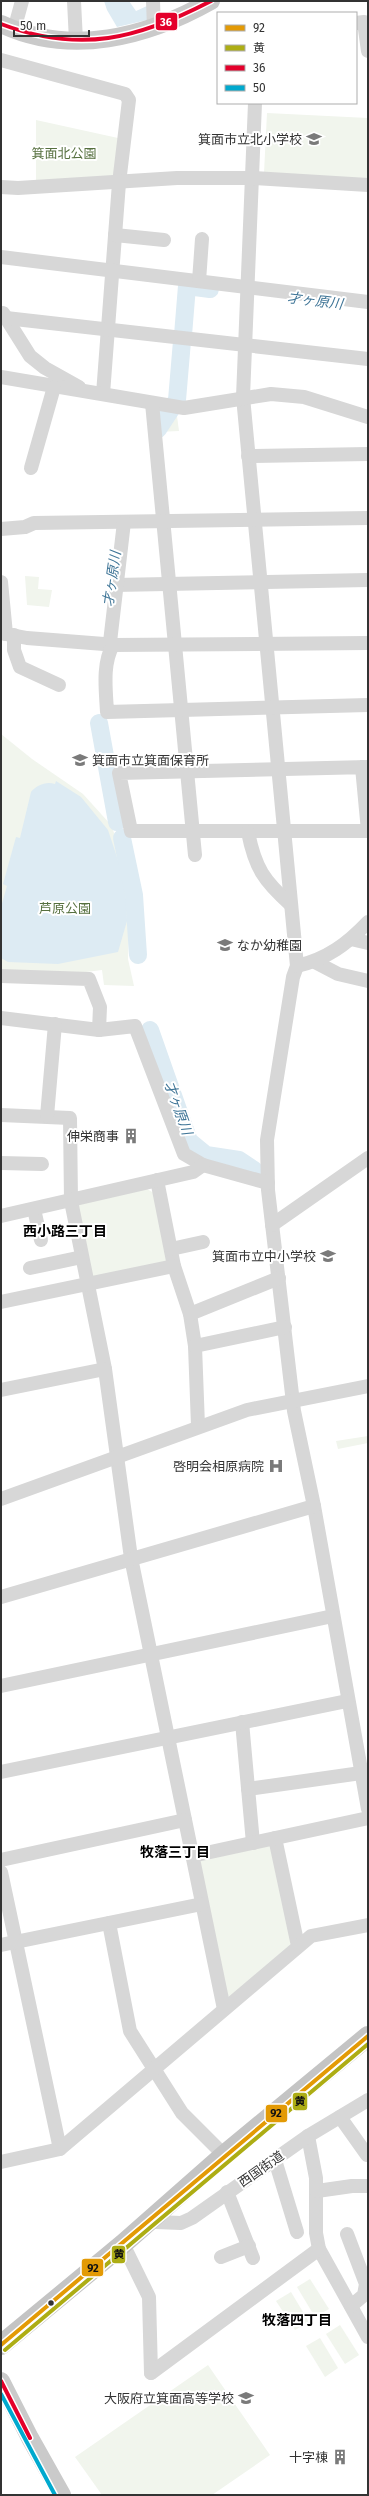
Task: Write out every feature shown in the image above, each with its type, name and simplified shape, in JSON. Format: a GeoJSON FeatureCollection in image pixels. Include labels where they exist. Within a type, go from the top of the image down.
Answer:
{"type":"FeatureCollection","features":[{"type":"Feature","properties":{"kind":"highway"},"geometry":{"type":"LineString","coordinates":[[1,2345],[123,2244],[224,2155],[368,2036]]}},
{"type":"Feature","properties":{"kind":"main road"},"geometry":{"type":"LineString","coordinates":[[7,27],[42,39],[76,42],[126,35],[154,28],[211,1]]}},
{"type":"Feature","properties":{"kind":"main road"},"geometry":{"type":"LineString","coordinates":[[1,2382],[62,2495]]}},
{"type":"Feature","properties":{"kind":"street"},"geometry":{"type":"LineString","coordinates":[[7,27],[22,1]]}},
{"type":"Feature","properties":{"kind":"street"},"geometry":{"type":"LineString","coordinates":[[74,1],[76,42]]}},
{"type":"Feature","properties":{"kind":"street"},"geometry":{"type":"LineString","coordinates":[[153,1],[154,28]]}},
{"type":"Feature","properties":{"kind":"street"},"geometry":{"type":"LineString","coordinates":[[357,23],[364,22],[368,52]]}},
{"type":"Feature","properties":{"kind":"street"},"geometry":{"type":"LineString","coordinates":[[1,60],[125,94],[129,100],[119,183],[111,271],[103,394]]}},
{"type":"Feature","properties":{"kind":"street"},"geometry":{"type":"LineString","coordinates":[[255,104],[253,178],[246,288],[243,397],[280,769],[297,966],[293,977],[267,1140],[268,1183],[293,1399],[314,1506],[368,1809]]}},
{"type":"Feature","properties":{"kind":"street"},"geometry":{"type":"LineString","coordinates":[[1,187],[18,188],[119,183],[177,178],[253,178],[368,185]]}},
{"type":"Feature","properties":{"kind":"street"},"geometry":{"type":"LineString","coordinates":[[115,236],[163,239]]}},
{"type":"Feature","properties":{"kind":"street"},"geometry":{"type":"LineString","coordinates":[[199,281],[205,247]]}},
{"type":"Feature","properties":{"kind":"street"},"geometry":{"type":"LineString","coordinates":[[1,257],[368,302]]}},
{"type":"Feature","properties":{"kind":"street"},"geometry":{"type":"LineString","coordinates":[[4,314],[107,329],[368,359]]}},
{"type":"Feature","properties":{"kind":"street"},"geometry":{"type":"LineString","coordinates":[[4,314],[30,356],[45,368],[86,391]]}},
{"type":"Feature","properties":{"kind":"street"},"geometry":{"type":"LineString","coordinates":[[1,377],[184,408],[243,397],[271,394],[304,397],[368,417]]}},
{"type":"Feature","properties":{"kind":"street"},"geometry":{"type":"LineString","coordinates":[[30,468],[54,387]]}},
{"type":"Feature","properties":{"kind":"street"},"geometry":{"type":"LineString","coordinates":[[152,403],[195,855]]}},
{"type":"Feature","properties":{"kind":"street"},"geometry":{"type":"LineString","coordinates":[[248,456],[368,454]]}},
{"type":"Feature","properties":{"kind":"street"},"geometry":{"type":"LineString","coordinates":[[1,529],[25,527],[34,522],[368,518]]}},
{"type":"Feature","properties":{"kind":"street"},"geometry":{"type":"LineString","coordinates":[[7,634],[107,643],[124,522]]}},
{"type":"Feature","properties":{"kind":"street"},"geometry":{"type":"LineString","coordinates":[[115,585],[368,580]]}},
{"type":"Feature","properties":{"kind":"street"},"geometry":{"type":"LineString","coordinates":[[1,582],[7,634],[20,666],[59,685]]}},
{"type":"Feature","properties":{"kind":"street"},"geometry":{"type":"LineString","coordinates":[[368,643],[174,646],[113,645],[109,652],[106,678],[107,712],[368,705]]}},
{"type":"Feature","properties":{"kind":"street"},"geometry":{"type":"LineString","coordinates":[[365,767],[368,831],[131,832],[119,773],[280,769],[365,767]]}},
{"type":"Feature","properties":{"kind":"street"},"geometry":{"type":"LineString","coordinates":[[248,832],[253,857],[270,886],[292,905]]}},
{"type":"Feature","properties":{"kind":"street"},"geometry":{"type":"LineString","coordinates":[[297,966],[315,962],[345,945],[368,922]]}},
{"type":"Feature","properties":{"kind":"street"},"geometry":{"type":"LineString","coordinates":[[351,939],[368,943]]}},
{"type":"Feature","properties":{"kind":"street"},"geometry":{"type":"LineString","coordinates":[[315,962],[338,974],[368,981]]}},
{"type":"Feature","properties":{"kind":"street"},"geometry":{"type":"LineString","coordinates":[[1,976],[89,979],[100,1007],[99,1030]]}},
{"type":"Feature","properties":{"kind":"street"},"geometry":{"type":"LineString","coordinates":[[1,1018],[99,1030],[135,1026],[184,1154],[203,1164],[268,1183]]}},
{"type":"Feature","properties":{"kind":"street"},"geometry":{"type":"LineString","coordinates":[[47,1116],[55,1024]]}},
{"type":"Feature","properties":{"kind":"street"},"geometry":{"type":"LineString","coordinates":[[1,1115],[70,1118],[71,1201],[105,1369],[132,1558],[224,2009]]}},
{"type":"Feature","properties":{"kind":"street"},"geometry":{"type":"LineString","coordinates":[[272,1225],[368,1158]]}},
{"type":"Feature","properties":{"kind":"street"},"geometry":{"type":"LineString","coordinates":[[1,1162],[42,1164]]}},
{"type":"Feature","properties":{"kind":"street"},"geometry":{"type":"LineString","coordinates":[[1,1216],[193,1172],[203,1164]]}},
{"type":"Feature","properties":{"kind":"street"},"geometry":{"type":"LineString","coordinates":[[157,1180],[174,1266],[190,1314],[195,1346],[198,1426]]}},
{"type":"Feature","properties":{"kind":"street"},"geometry":{"type":"LineString","coordinates":[[34,1208],[41,1240]]}},
{"type":"Feature","properties":{"kind":"street"},"geometry":{"type":"LineString","coordinates":[[171,1249],[203,1242]]}},
{"type":"Feature","properties":{"kind":"street"},"geometry":{"type":"LineString","coordinates":[[30,1268],[82,1257]]}},
{"type":"Feature","properties":{"kind":"street"},"geometry":{"type":"LineString","coordinates":[[1,1302],[174,1266]]}},
{"type":"Feature","properties":{"kind":"street"},"geometry":{"type":"LineString","coordinates":[[190,1314],[279,1278]]}},
{"type":"Feature","properties":{"kind":"street"},"geometry":{"type":"LineString","coordinates":[[195,1346],[285,1327]]}},
{"type":"Feature","properties":{"kind":"street"},"geometry":{"type":"LineString","coordinates":[[1,1390],[105,1369]]}},
{"type":"Feature","properties":{"kind":"street"},"geometry":{"type":"LineString","coordinates":[[1,1498],[198,1426],[247,1410],[293,1399],[368,1386]]}},
{"type":"Feature","properties":{"kind":"street"},"geometry":{"type":"LineString","coordinates":[[1,1597],[314,1506]]}},
{"type":"Feature","properties":{"kind":"street"},"geometry":{"type":"LineString","coordinates":[[1,1686],[151,1656],[333,1616]]}},
{"type":"Feature","properties":{"kind":"street"},"geometry":{"type":"LineString","coordinates":[[1,1772],[348,1701]]}},
{"type":"Feature","properties":{"kind":"street"},"geometry":{"type":"LineString","coordinates":[[242,1722],[253,1843]]}},
{"type":"Feature","properties":{"kind":"street"},"geometry":{"type":"LineString","coordinates":[[248,1789],[361,1773]]}},
{"type":"Feature","properties":{"kind":"street"},"geometry":{"type":"LineString","coordinates":[[192,1856],[368,1818]]}},
{"type":"Feature","properties":{"kind":"street"},"geometry":{"type":"LineString","coordinates":[[1,1860],[185,1820]]}},
{"type":"Feature","properties":{"kind":"street"},"geometry":{"type":"LineString","coordinates":[[275,1838],[298,1946]]}},
{"type":"Feature","properties":{"kind":"street"},"geometry":{"type":"LineString","coordinates":[[1,1872],[60,2149]]}},
{"type":"Feature","properties":{"kind":"street"},"geometry":{"type":"LineString","coordinates":[[1,1945],[202,1904]]}},
{"type":"Feature","properties":{"kind":"street"},"geometry":{"type":"LineString","coordinates":[[109,1924],[130,2031],[182,2113],[224,2155]]}},
{"type":"Feature","properties":{"kind":"street"},"geometry":{"type":"LineString","coordinates":[[1,2162],[60,2149],[311,1936],[368,1925]]}},
{"type":"Feature","properties":{"kind":"street","name":"西国街道"},"geometry":{"type":"LineString","coordinates":[[152,2218],[156,2222],[181,2223],[192,2218],[308,2136],[368,2100]]}},
{"type":"Feature","properties":{"kind":"street"},"geometry":{"type":"LineString","coordinates":[[340,2117],[367,2155]]}},
{"type":"Feature","properties":{"kind":"street"},"geometry":{"type":"LineString","coordinates":[[308,2136],[317,2191],[316,2233],[319,2249],[368,2337]]}},
{"type":"Feature","properties":{"kind":"street"},"geometry":{"type":"LineString","coordinates":[[275,2160],[297,2232]]}},
{"type":"Feature","properties":{"kind":"street"},"geometry":{"type":"LineString","coordinates":[[317,2191],[352,2186],[368,2186]]}},
{"type":"Feature","properties":{"kind":"street"},"geometry":{"type":"LineString","coordinates":[[221,2257],[251,2252],[228,2192]]}},
{"type":"Feature","properties":{"kind":"street"},"geometry":{"type":"LineString","coordinates":[[347,2234],[366,2284],[366,2291],[364,2295],[351,2306]]}},
{"type":"Feature","properties":{"kind":"street"},"geometry":{"type":"LineString","coordinates":[[123,2244],[149,2296],[150,2373],[319,2249]]}},
{"type":"Feature","properties":{"kind":"green space","name":"箕面市立北小学校"},"geometry":{"type":"Polygon","coordinates":[[[267,113],[368,118],[368,179],[264,173],[267,113]]]}},
{"type":"Feature","properties":{"kind":"green space","name":"箕面北公園"},"geometry":{"type":"Polygon","coordinates":[[[36,120],[118,138],[116,177],[36,181],[36,120]]]}},
{"type":"Feature","properties":{"kind":"green space"},"geometry":{"type":"Polygon","coordinates":[[[169,416],[177,416],[179,431],[158,432],[169,416]]]}},
{"type":"Feature","properties":{"kind":"green space"},"geometry":{"type":"Polygon","coordinates":[[[25,576],[39,577],[38,589],[52,590],[49,607],[27,605],[25,576]]]}},
{"type":"Feature","properties":{"kind":"green space","name":"芦原公園"},"geometry":{"type":"Polygon","coordinates":[[[1,734],[32,759],[83,794],[111,825],[124,859],[130,903],[128,959],[134,986],[104,985],[102,970],[70,974],[1,972],[1,734]]]}},
{"type":"Feature","properties":{"kind":"green space"},"geometry":{"type":"Polygon","coordinates":[[[147,1189],[154,1193],[167,1262],[96,1278],[91,1276],[78,1207],[80,1204],[147,1189]]]}},
{"type":"Feature","properties":{"kind":"green space"},"geometry":{"type":"Polygon","coordinates":[[[368,1436],[368,1443],[338,1449],[336,1441],[368,1436]]]}},
{"type":"Feature","properties":{"kind":"green space"},"geometry":{"type":"Polygon","coordinates":[[[270,1844],[291,1941],[289,1951],[233,2000],[226,1996],[200,1862],[203,1859],[270,1844]]]}},
{"type":"Feature","properties":{"kind":"green space"},"geometry":{"type":"Polygon","coordinates":[[[310,2279],[329,2309],[315,2317],[297,2287],[310,2279]]]}},
{"type":"Feature","properties":{"kind":"green space"},"geometry":{"type":"Polygon","coordinates":[[[291,2292],[309,2322],[295,2330],[276,2301],[291,2292]]]}},
{"type":"Feature","properties":{"kind":"green space"},"geometry":{"type":"Polygon","coordinates":[[[340,2325],[359,2355],[345,2364],[326,2334],[340,2325]]]}},
{"type":"Feature","properties":{"kind":"green space"},"geometry":{"type":"Polygon","coordinates":[[[320,2338],[338,2368],[325,2377],[306,2346],[320,2338]]]}},
{"type":"Feature","properties":{"kind":"green space"},"geometry":{"type":"Polygon","coordinates":[[[208,2365],[270,2455],[212,2495],[102,2495],[75,2457],[208,2365]]]}},
{"type":"Feature","properties":{"kind":"shaded area"},"geometry":{"type":"Polygon","coordinates":[[[104,1],[129,1],[136,11],[147,6],[147,20],[117,27],[107,10],[104,1]]]}},
{"type":"Feature","properties":{"kind":"shaded area","name":"芦原公園"},"geometry":{"type":"Polygon","coordinates":[[[56,781],[81,797],[108,830],[120,866],[126,899],[127,921],[118,952],[58,964],[8,962],[1,958],[1,907],[7,886],[3,884],[16,837],[20,838],[31,792],[42,784],[55,784],[56,781]]]}},
{"type":"Feature","properties":{"kind":"waterway","name":"才ヶ原川"},"geometry":{"type":"LineString","coordinates":[[183,335],[187,286],[210,289]]}},
{"type":"Feature","properties":{"kind":"waterway","name":"才ヶ原川"},"geometry":{"type":"LineString","coordinates":[[158,429],[177,400],[182,341]]}},
{"type":"Feature","properties":{"kind":"waterway","name":"才ヶ原川"},"geometry":{"type":"LineString","coordinates":[[99,723],[117,822]]}},
{"type":"Feature","properties":{"kind":"waterway","name":"才ヶ原川"},"geometry":{"type":"LineString","coordinates":[[122,838],[134,895],[138,955]]}},
{"type":"Feature","properties":{"kind":"waterway","name":"才ヶ原川"},"geometry":{"type":"LineString","coordinates":[[150,1030],[189,1141],[206,1155],[239,1160],[254,1170]]}},
{"type":"Feature","properties":{"kind":"transit line","name":"36"},"geometry":{"type":"LineString","coordinates":[[1,24],[30,33],[57,38],[83,40],[108,38],[133,33],[158,25],[211,1]]}},
{"type":"Feature","properties":{"kind":"transit line","name":"92"},"geometry":{"type":"LineString","coordinates":[[1,2345],[368,2036]]}},
{"type":"Feature","properties":{"kind":"transit line","name":"黄"},"geometry":{"type":"LineString","coordinates":[[5,2350],[368,2044]]}},
{"type":"Feature","properties":{"kind":"transit line","name":"36"},"geometry":{"type":"LineString","coordinates":[[1,2381],[30,2438]]}},
{"type":"Feature","properties":{"kind":"transit line","name":"50"},"geometry":{"type":"LineString","coordinates":[[1,2394],[55,2495]]}},
{"type":"Feature","properties":{"kind":"place","name":"箕面市立北小学校"},"geometry":{"type":"Point","coordinates":[314,139]}},
{"type":"Feature","properties":{"kind":"place","name":"箕面市立箕面保育所"},"geometry":{"type":"Point","coordinates":[80,760]}},
{"type":"Feature","properties":{"kind":"place","name":"なか幼稚園"},"geometry":{"type":"Point","coordinates":[225,945]}},
{"type":"Feature","properties":{"kind":"place","name":"伸栄商事"},"geometry":{"type":"Point","coordinates":[131,1136]}},
{"type":"Feature","properties":{"kind":"place","name":"箕面市立中小学校"},"geometry":{"type":"Point","coordinates":[328,1256]}},
{"type":"Feature","properties":{"kind":"place","name":"啓明会相原病院"},"geometry":{"type":"Point","coordinates":[276,1466]}},
{"type":"Feature","properties":{"kind":"place","name":"大阪府立箕面高等学校"},"geometry":{"type":"Point","coordinates":[246,2398]}},
{"type":"Feature","properties":{"kind":"place","name":"十字棟"},"geometry":{"type":"Point","coordinates":[340,2457]}},
{"type":"Feature","properties":{"kind":"district","name":"西小路三丁目"},"geometry":{"type":"Point","coordinates":[65,1231]}},
{"type":"Feature","properties":{"kind":"district","name":"牧落三丁目"},"geometry":{"type":"Point","coordinates":[175,1852]}},
{"type":"Feature","properties":{"kind":"district","name":"牧落四丁目"},"geometry":{"type":"Point","coordinates":[297,2320]}}]}
